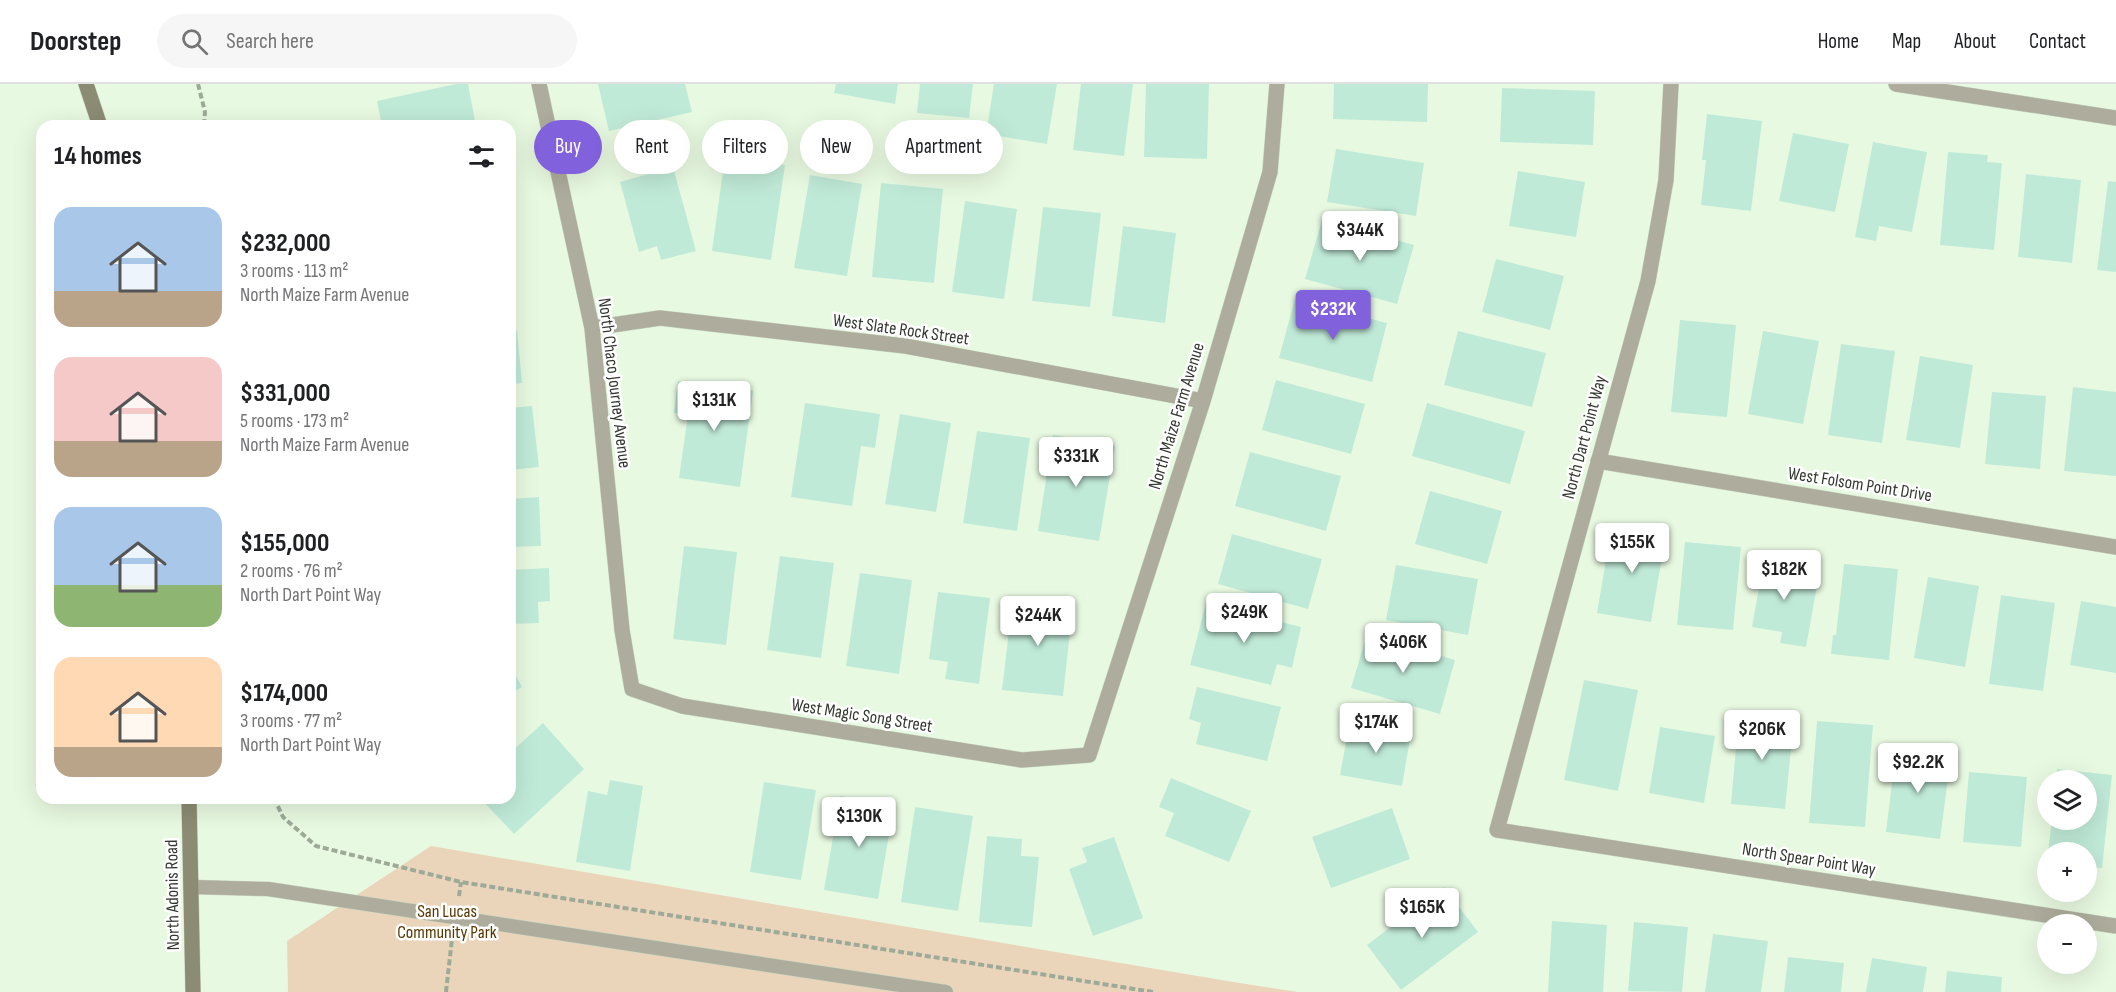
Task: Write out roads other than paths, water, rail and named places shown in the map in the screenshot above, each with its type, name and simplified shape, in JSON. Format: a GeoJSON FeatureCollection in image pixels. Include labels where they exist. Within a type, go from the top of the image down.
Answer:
{"type":"FeatureCollection","features":[{"type":"Feature","properties":{"kind":"street"},"geometry":{"type":"LineString","coordinates":[[86,84],[98,120]]}},
{"type":"Feature","properties":{"kind":"street","name":"North Chaco Journey Avenue"},"geometry":{"type":"LineString","coordinates":[[538,84],[592,328],[622,630],[632,689]]}},
{"type":"Feature","properties":{"kind":"street","name":"North Maize Farm Avenue"},"geometry":{"type":"LineString","coordinates":[[1089,755],[1203,401],[1270,172],[1276,84]]}},
{"type":"Feature","properties":{"kind":"street","name":"North Dart Point Way"},"geometry":{"type":"LineString","coordinates":[[1497,830],[1648,281],[1666,180],[1671,84]]}},
{"type":"Feature","properties":{"kind":"street"},"geometry":{"type":"LineString","coordinates":[[1896,84],[2116,118]]}},
{"type":"Feature","properties":{"kind":"street","name":"West Slate Rock Street"},"geometry":{"type":"LineString","coordinates":[[592,328],[660,318],[905,346],[1203,401]]}},
{"type":"Feature","properties":{"kind":"street","name":"West Folsom Point Drive"},"geometry":{"type":"LineString","coordinates":[[1598,460],[2116,546]]}},
{"type":"Feature","properties":{"kind":"street","name":"West Magic Song Street"},"geometry":{"type":"LineString","coordinates":[[632,689],[682,706],[1022,760],[1089,755]]}},
{"type":"Feature","properties":{"kind":"street","name":"North Adonis Road"},"geometry":{"type":"LineString","coordinates":[[189,804],[193,992]]}},
{"type":"Feature","properties":{"kind":"street","name":"North Spear Point Way"},"geometry":{"type":"LineString","coordinates":[[1497,830],[2116,926]]}},
{"type":"Feature","properties":{"kind":"lane"},"geometry":{"type":"LineString","coordinates":[[192,887],[268,889],[946,992]]}},
{"type":"Feature","properties":{"kind":"park label","name":"San Lucas Community Park"},"geometry":{"type":"Point","coordinates":[447,921]}}]}
